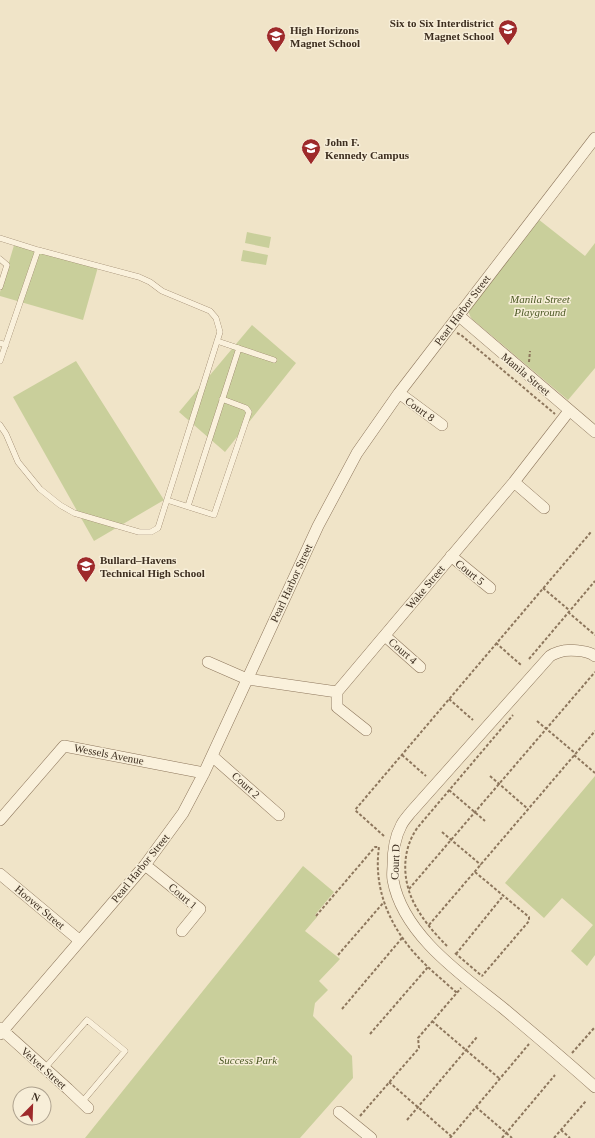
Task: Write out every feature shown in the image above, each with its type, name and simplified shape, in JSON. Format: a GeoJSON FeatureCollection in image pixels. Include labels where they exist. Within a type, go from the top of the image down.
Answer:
{"type":"FeatureCollection","features":[{"type":"Feature","properties":{"kind":"street","name":"Pearl Harbor Street"},"geometry":{"type":"LineString","coordinates":[[1,1031],[145,865],[184,813],[212,756],[318,526],[357,453],[458,315],[595,138]]}},
{"type":"Feature","properties":{"kind":"street","name":"Manila Street"},"geometry":{"type":"LineString","coordinates":[[458,315],[595,432]]}},
{"type":"Feature","properties":{"kind":"street","name":"Court 8"},"geometry":{"type":"LineString","coordinates":[[399,394],[442,425]]}},
{"type":"Feature","properties":{"kind":"street","name":"Wake Street"},"geometry":{"type":"LineString","coordinates":[[337,692],[514,482],[569,411]]}},
{"type":"Feature","properties":{"kind":"street"},"geometry":{"type":"LineString","coordinates":[[514,482],[544,508]]}},
{"type":"Feature","properties":{"kind":"street","name":"Court 5"},"geometry":{"type":"LineString","coordinates":[[451,556],[490,588]]}},
{"type":"Feature","properties":{"kind":"street","name":"Court 4"},"geometry":{"type":"LineString","coordinates":[[385,636],[420,666]]}},
{"type":"Feature","properties":{"kind":"street","name":"Court D"},"geometry":{"type":"LineString","coordinates":[[595,656],[576,650],[560,651],[550,656],[411,812],[400,827],[393,858],[393,878],[396,891],[403,907],[420,935],[439,955],[537,1036],[595,1087]]}},
{"type":"Feature","properties":{"kind":"street"},"geometry":{"type":"LineString","coordinates":[[208,662],[247,679],[337,692],[337,707],[366,730]]}},
{"type":"Feature","properties":{"kind":"street","name":"Wessels Avenue"},"geometry":{"type":"LineString","coordinates":[[0,820],[64,746],[204,773]]}},
{"type":"Feature","properties":{"kind":"street","name":"Court 2"},"geometry":{"type":"LineString","coordinates":[[212,756],[279,815]]}},
{"type":"Feature","properties":{"kind":"street","name":"Court 1"},"geometry":{"type":"LineString","coordinates":[[145,865],[200,909],[182,931]]}},
{"type":"Feature","properties":{"kind":"street","name":"Hoover Street"},"geometry":{"type":"LineString","coordinates":[[0,874],[79,940]]}},
{"type":"Feature","properties":{"kind":"street","name":"Velvet Street"},"geometry":{"type":"LineString","coordinates":[[1,1031],[45,1068],[85,1105]]}},
{"type":"Feature","properties":{"kind":"street"},"geometry":{"type":"LineString","coordinates":[[339,1112],[371,1138]]}},
{"type":"Feature","properties":{"kind":"lane"},"geometry":{"type":"LineString","coordinates":[[0,238],[38,250],[139,277],[150,282],[162,291],[210,311],[216,318],[220,332],[158,528],[151,532],[139,532],[74,513],[60,505],[40,489],[18,462],[6,434],[0,425]]}},
{"type":"Feature","properties":{"kind":"lane"},"geometry":{"type":"LineString","coordinates":[[0,361],[3,344],[38,250]]}},
{"type":"Feature","properties":{"kind":"lane"},"geometry":{"type":"LineString","coordinates":[[0,259],[7,265],[0,287]]}},
{"type":"Feature","properties":{"kind":"lane"},"geometry":{"type":"LineString","coordinates":[[217,341],[274,360]]}},
{"type":"Feature","properties":{"kind":"lane"},"geometry":{"type":"LineString","coordinates":[[188,506],[239,348]]}},
{"type":"Feature","properties":{"kind":"lane"},"geometry":{"type":"LineString","coordinates":[[167,500],[214,515],[249,412],[246,408],[222,399]]}},
{"type":"Feature","properties":{"kind":"lane"},"geometry":{"type":"LineString","coordinates":[[45,1068],[87,1020],[125,1051],[85,1105]]}},
{"type":"Feature","properties":{"kind":"path"},"geometry":{"type":"LineString","coordinates":[[524,359],[529,364],[530,351]]}},
{"type":"Feature","properties":{"kind":"path"},"geometry":{"type":"LineString","coordinates":[[384,836],[354,810],[590,532]]}},
{"type":"Feature","properties":{"kind":"path"},"geometry":{"type":"LineString","coordinates":[[529,659],[595,581]]}},
{"type":"Feature","properties":{"kind":"path"},"geometry":{"type":"LineString","coordinates":[[543,588],[595,635]]}},
{"type":"Feature","properties":{"kind":"path"},"geometry":{"type":"LineString","coordinates":[[496,643],[521,665]]}},
{"type":"Feature","properties":{"kind":"path"},"geometry":{"type":"LineString","coordinates":[[410,890],[595,672]]}},
{"type":"Feature","properties":{"kind":"path"},"geometry":{"type":"LineString","coordinates":[[449,699],[473,720]]}},
{"type":"Feature","properties":{"kind":"path"},"geometry":{"type":"LineString","coordinates":[[448,947],[415,906],[406,882],[406,854],[412,837],[418,827],[516,711]]}},
{"type":"Feature","properties":{"kind":"path"},"geometry":{"type":"LineString","coordinates":[[537,721],[595,773]]}},
{"type":"Feature","properties":{"kind":"path"},"geometry":{"type":"LineString","coordinates":[[429,925],[595,731]]}},
{"type":"Feature","properties":{"kind":"path"},"geometry":{"type":"LineString","coordinates":[[402,755],[426,776]]}},
{"type":"Feature","properties":{"kind":"path"},"geometry":{"type":"LineString","coordinates":[[490,776],[528,809]]}},
{"type":"Feature","properties":{"kind":"path"},"geometry":{"type":"LineString","coordinates":[[449,790],[485,820]]}},
{"type":"Feature","properties":{"kind":"path"},"geometry":{"type":"LineString","coordinates":[[442,832],[481,864]]}},
{"type":"Feature","properties":{"kind":"path"},"geometry":{"type":"LineString","coordinates":[[316,916],[375,847],[379,847],[377,870],[384,902],[389,915],[403,938],[418,957],[457,993]]}},
{"type":"Feature","properties":{"kind":"path"},"geometry":{"type":"LineString","coordinates":[[475,872],[529,917],[530,921],[482,977],[455,953],[503,896]]}},
{"type":"Feature","properties":{"kind":"path"},"geometry":{"type":"LineString","coordinates":[[338,955],[384,902]]}},
{"type":"Feature","properties":{"kind":"path"},"geometry":{"type":"LineString","coordinates":[[342,1009],[403,938]]}},
{"type":"Feature","properties":{"kind":"path"},"geometry":{"type":"LineString","coordinates":[[370,1034],[428,967]]}},
{"type":"Feature","properties":{"kind":"path"},"geometry":{"type":"LineString","coordinates":[[357,1120],[419,1048],[418,1038],[461,988],[464,987]]}},
{"type":"Feature","properties":{"kind":"path"},"geometry":{"type":"LineString","coordinates":[[432,1021],[500,1079]]}},
{"type":"Feature","properties":{"kind":"path"},"geometry":{"type":"LineString","coordinates":[[572,1053],[595,1027]]}},
{"type":"Feature","properties":{"kind":"path"},"geometry":{"type":"LineString","coordinates":[[407,1120],[477,1037]]}},
{"type":"Feature","properties":{"kind":"path"},"geometry":{"type":"LineString","coordinates":[[389,1082],[451,1137],[530,1043]]}},
{"type":"Feature","properties":{"kind":"path"},"geometry":{"type":"LineString","coordinates":[[502,1138],[555,1075]]}},
{"type":"Feature","properties":{"kind":"path"},"geometry":{"type":"LineString","coordinates":[[554,1138],[586,1101]]}},
{"type":"Feature","properties":{"kind":"path"},"geometry":{"type":"LineString","coordinates":[[476,1107],[512,1138]]}},
{"type":"Feature","properties":{"kind":"path"},"geometry":{"type":"LineString","coordinates":[[561,1130],[570,1138]]}},
{"type":"Feature","properties":{"kind":"green space","name":"Manila Street Playground"},"geometry":{"type":"Polygon","coordinates":[[[538,219],[585,256],[595,243],[595,368],[568,400],[472,319],[468,310],[538,219]]]}},
{"type":"Feature","properties":{"kind":"green space"},"geometry":{"type":"Polygon","coordinates":[[[247,232],[271,237],[269,248],[245,243],[247,232]]]}},
{"type":"Feature","properties":{"kind":"green space"},"geometry":{"type":"Polygon","coordinates":[[[15,242],[98,267],[83,320],[0,296],[15,242]]]}},
{"type":"Feature","properties":{"kind":"green space"},"geometry":{"type":"Polygon","coordinates":[[[243,250],[268,255],[266,265],[241,261],[243,250]]]}},
{"type":"Feature","properties":{"kind":"green space"},"geometry":{"type":"Polygon","coordinates":[[[252,325],[296,363],[225,452],[179,412],[252,325]]]}},
{"type":"Feature","properties":{"kind":"green space"},"geometry":{"type":"Polygon","coordinates":[[[76,361],[164,500],[94,541],[13,397],[76,361]]]}},
{"type":"Feature","properties":{"kind":"green space"},"geometry":{"type":"Polygon","coordinates":[[[595,776],[595,955],[587,966],[571,951],[593,925],[562,898],[544,918],[505,883],[595,776]]]}},
{"type":"Feature","properties":{"kind":"green space","name":"Success Park"},"geometry":{"type":"Polygon","coordinates":[[[303,866],[334,892],[315,915],[317,917],[305,931],[340,959],[319,981],[328,990],[315,1003],[313,1016],[352,1056],[353,1078],[300,1138],[85,1138],[303,866]]]}},
{"type":"Feature","properties":{"kind":"place","name":"Six to Six Interdistrict Magnet School"},"geometry":{"type":"Point","coordinates":[508,46]}},
{"type":"Feature","properties":{"kind":"place","name":"High Horizons Magnet School"},"geometry":{"type":"Point","coordinates":[276,53]}},
{"type":"Feature","properties":{"kind":"place","name":"John F. Kennedy Campus"},"geometry":{"type":"Point","coordinates":[311,165]}},
{"type":"Feature","properties":{"kind":"place","name":"Bullard–Havens Technical High School"},"geometry":{"type":"Point","coordinates":[86,583]}}]}
